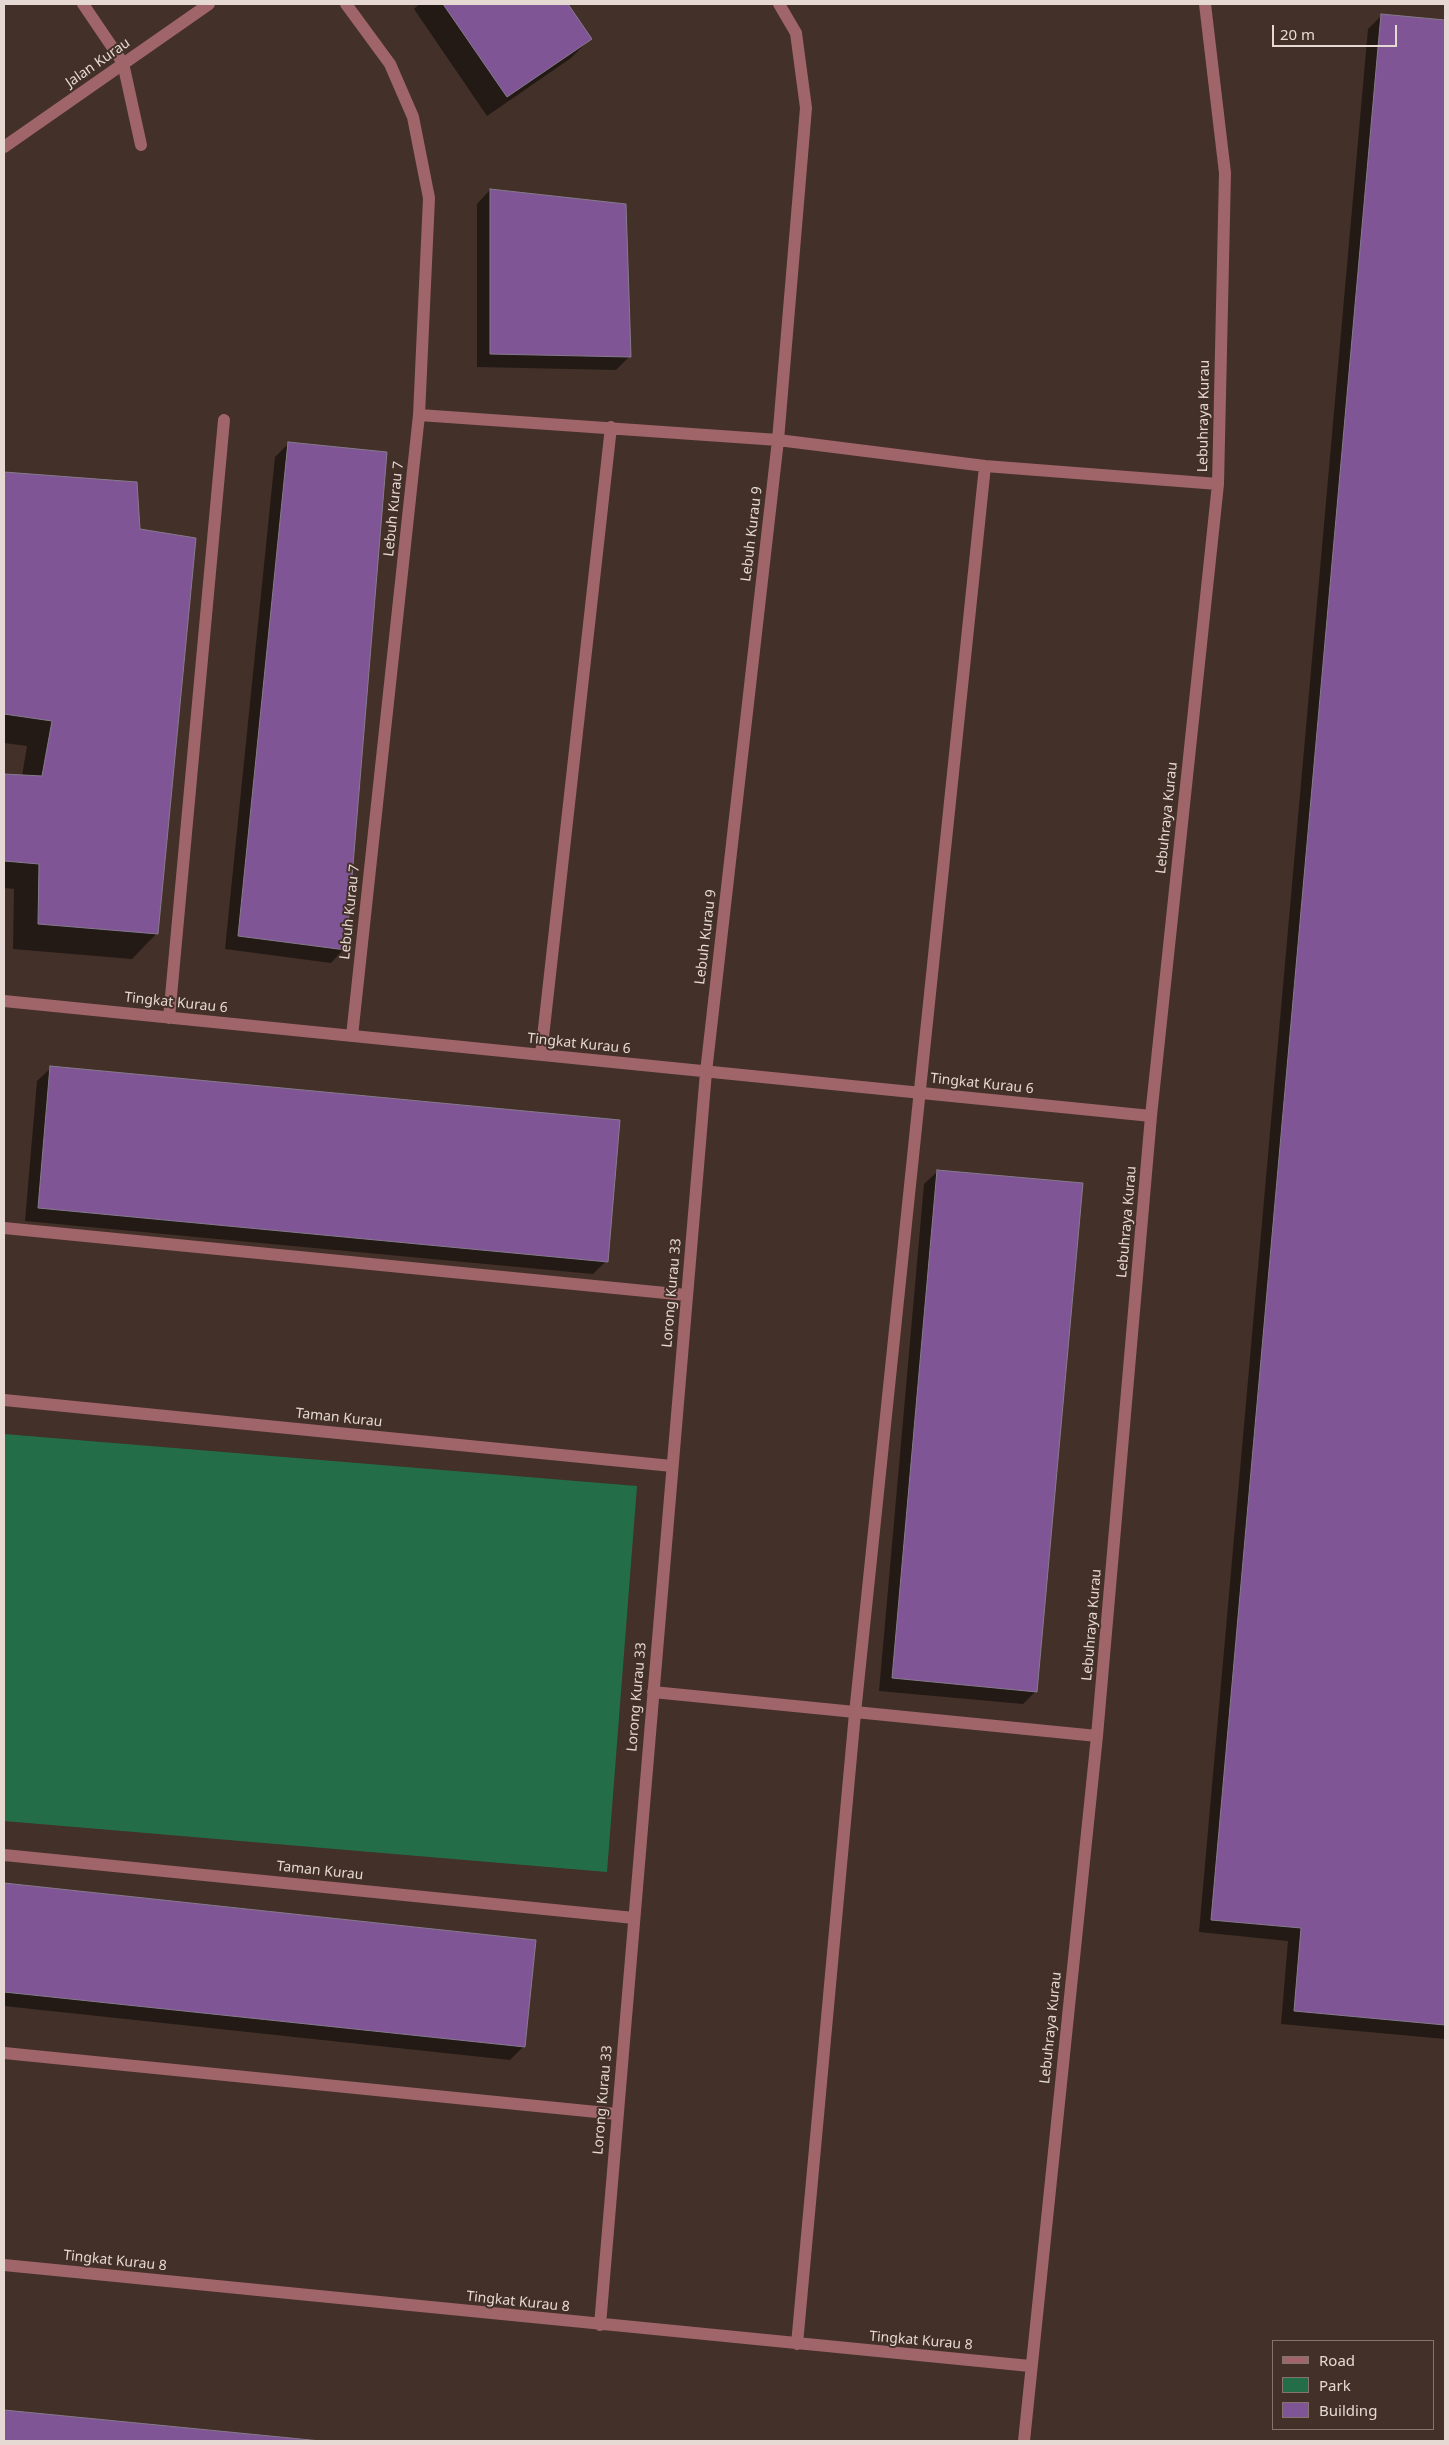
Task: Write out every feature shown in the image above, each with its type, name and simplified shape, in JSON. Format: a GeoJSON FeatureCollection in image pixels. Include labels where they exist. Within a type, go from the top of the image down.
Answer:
{"type":"FeatureCollection","features":[{"type":"Feature","properties":{"kind":"street"},"geometry":{"type":"LineString","coordinates":[[83,4],[124,64],[141,144]]}},
{"type":"Feature","properties":{"kind":"street","name":"Jalan Kurau"},"geometry":{"type":"LineString","coordinates":[[4,147],[209,4]]}},
{"type":"Feature","properties":{"kind":"street","name":"Lebuh Kurau 7"},"geometry":{"type":"LineString","coordinates":[[346,4],[390,64],[413,117],[429,198],[419,414],[352,1036]]}},
{"type":"Feature","properties":{"kind":"street","name":"Lebuh Kurau 9"},"geometry":{"type":"LineString","coordinates":[[706,1072],[778,440],[806,108],[796,33],[779,4]]}},
{"type":"Feature","properties":{"kind":"street","name":"Lebuhraya Kurau"},"geometry":{"type":"LineString","coordinates":[[1024,2441],[1030,2366],[1097,1736],[1151,1116],[1218,484],[1225,174],[1206,4]]}},
{"type":"Feature","properties":{"kind":"street"},"geometry":{"type":"LineString","coordinates":[[419,414],[778,440],[985,466],[1218,484]]}},
{"type":"Feature","properties":{"kind":"street"},"geometry":{"type":"LineString","coordinates":[[169,1018],[224,420]]}},
{"type":"Feature","properties":{"kind":"street"},"geometry":{"type":"LineString","coordinates":[[541,1055],[611,427]]}},
{"type":"Feature","properties":{"kind":"street"},"geometry":{"type":"LineString","coordinates":[[797,2344],[855,1713],[918,1093],[985,466]]}},
{"type":"Feature","properties":{"kind":"street","name":"Tingkat Kurau 6"},"geometry":{"type":"LineString","coordinates":[[4,1001],[1151,1116]]}},
{"type":"Feature","properties":{"kind":"street","name":"Lorong Kurau 33"},"geometry":{"type":"LineString","coordinates":[[600,2325],[706,1072]]}},
{"type":"Feature","properties":{"kind":"street"},"geometry":{"type":"LineString","coordinates":[[4,1228],[686,1295]]}},
{"type":"Feature","properties":{"kind":"street","name":"Taman Kurau"},"geometry":{"type":"LineString","coordinates":[[4,1400],[672,1466]]}},
{"type":"Feature","properties":{"kind":"street"},"geometry":{"type":"LineString","coordinates":[[653,1692],[1097,1736]]}},
{"type":"Feature","properties":{"kind":"street","name":"Taman Kurau"},"geometry":{"type":"LineString","coordinates":[[4,1855],[634,1918]]}},
{"type":"Feature","properties":{"kind":"street"},"geometry":{"type":"LineString","coordinates":[[4,2053],[617,2114]]}},
{"type":"Feature","properties":{"kind":"street","name":"Tingkat Kurau 8"},"geometry":{"type":"LineString","coordinates":[[4,2265],[1030,2366]]}},
{"type":"Feature","properties":{"kind":"green space"},"geometry":{"type":"Polygon","coordinates":[[[4,1434],[637,1486],[607,1872],[4,1821],[4,1434]]]}},
{"type":"Feature","properties":{"kind":"building"},"geometry":{"type":"Polygon","coordinates":[[[443,4],[568,4],[592,39],[507,97],[443,4]]]}},
{"type":"Feature","properties":{"kind":"building"},"geometry":{"type":"Polygon","coordinates":[[[1381,14],[1445,20],[1445,2025],[1294,2011],[1301,1928],[1211,1920],[1381,14]]]}},
{"type":"Feature","properties":{"kind":"building"},"geometry":{"type":"Polygon","coordinates":[[[490,189],[626,204],[631,357],[490,354],[490,189]]]}},
{"type":"Feature","properties":{"kind":"building"},"geometry":{"type":"Polygon","coordinates":[[[288,442],[387,452],[346,950],[238,936],[288,442]]]}},
{"type":"Feature","properties":{"kind":"building"},"geometry":{"type":"Polygon","coordinates":[[[4,472],[137,482],[140,529],[196,538],[158,934],[38,924],[39,864],[4,861],[4,774],[42,776],[52,721],[4,714],[4,472]]]}},
{"type":"Feature","properties":{"kind":"building"},"geometry":{"type":"Polygon","coordinates":[[[50,1066],[620,1120],[608,1262],[38,1208],[50,1066]]]}},
{"type":"Feature","properties":{"kind":"building"},"geometry":{"type":"Polygon","coordinates":[[[937,1170],[1083,1183],[1037,1692],[892,1678],[937,1170]]]}},
{"type":"Feature","properties":{"kind":"building"},"geometry":{"type":"Polygon","coordinates":[[[4,1883],[536,1940],[525,2047],[4,1992],[4,1883]]]}},
{"type":"Feature","properties":{"kind":"building"},"geometry":{"type":"Polygon","coordinates":[[[4,2410],[321,2441],[4,2441],[4,2410]]]}}]}
